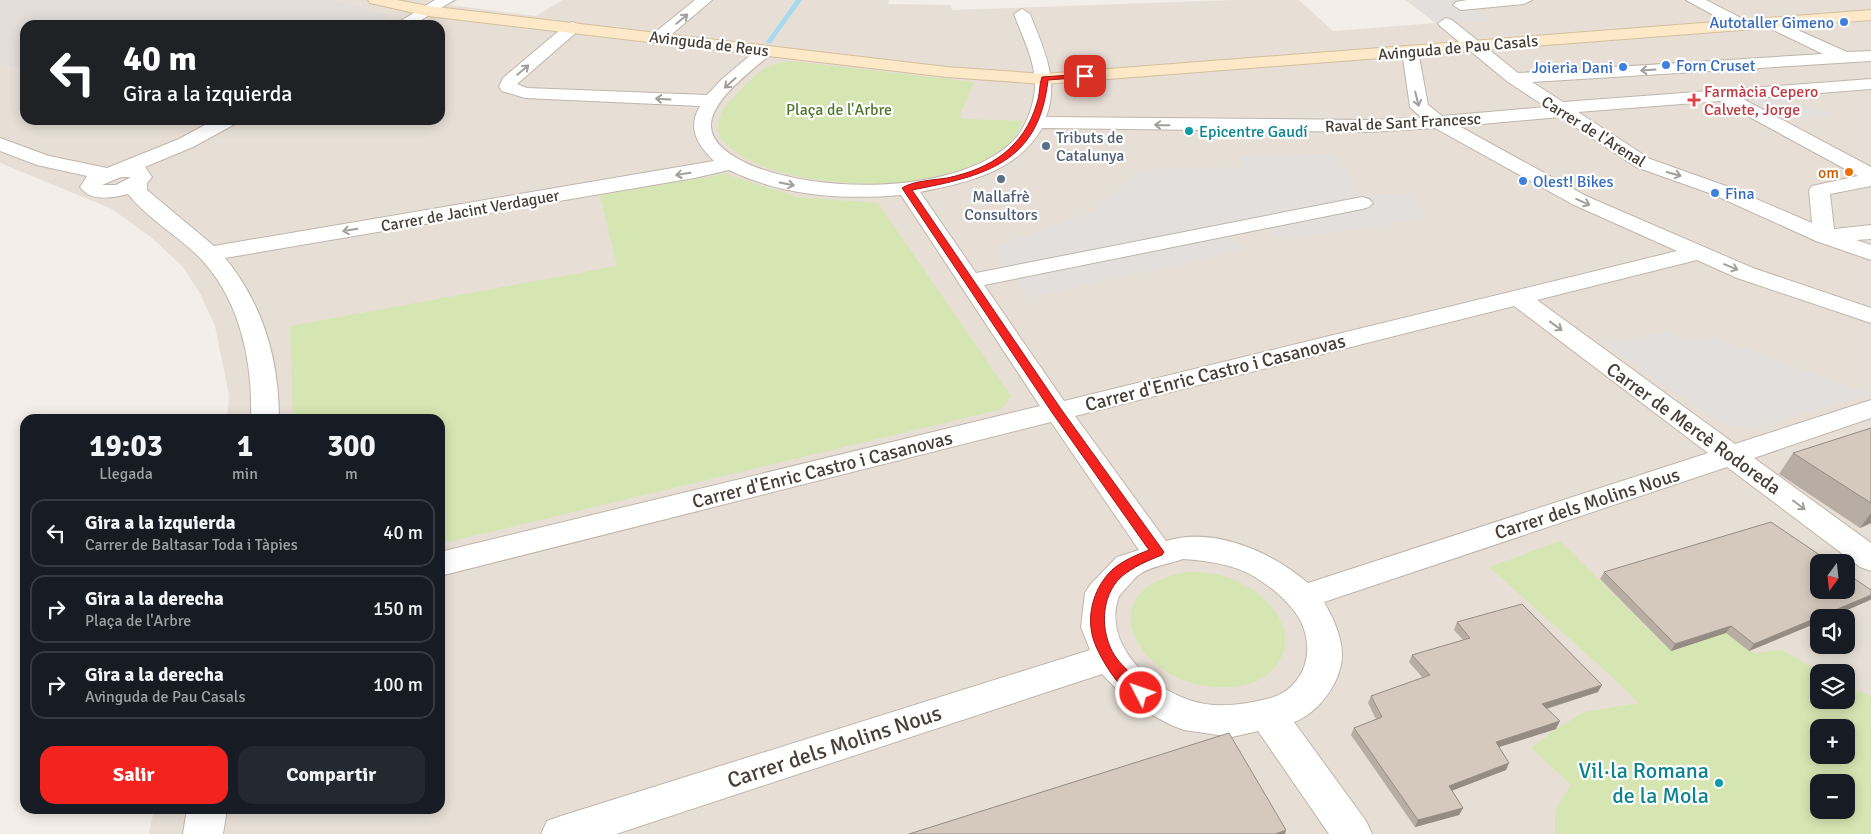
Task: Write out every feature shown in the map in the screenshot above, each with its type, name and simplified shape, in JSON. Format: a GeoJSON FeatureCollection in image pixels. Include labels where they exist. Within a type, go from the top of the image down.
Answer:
{"type":"FeatureCollection","features":[{"type":"Feature","properties":{"kind":"street","name":"Avinguda de Reus"},"geometry":{"type":"LineString","coordinates":[[375,0],[428,11],[947,72],[1044,78]]}},
{"type":"Feature","properties":{"kind":"street"},"geometry":{"type":"LineString","coordinates":[[411,20],[446,0]]}},
{"type":"Feature","properties":{"kind":"street"},"geometry":{"type":"LineString","coordinates":[[659,37],[704,0]]}},
{"type":"Feature","properties":{"kind":"street"},"geometry":{"type":"LineString","coordinates":[[1461,5],[1524,0]]}},
{"type":"Feature","properties":{"kind":"street"},"geometry":{"type":"LineString","coordinates":[[1694,0],[1743,25]]}},
{"type":"Feature","properties":{"kind":"street"},"geometry":{"type":"LineString","coordinates":[[766,50],[708,106],[702,121],[704,136],[714,150],[731,164],[768,179],[816,189],[870,191],[907,188],[957,178],[990,165],[1015,150],[1035,122],[1042,102],[1044,78],[1022,14]]}},
{"type":"Feature","properties":{"kind":"street","name":"Avinguda de Pau Casals"},"geometry":{"type":"LineString","coordinates":[[1044,78],[1410,52],[1871,15]]}},
{"type":"Feature","properties":{"kind":"street"},"geometry":{"type":"LineString","coordinates":[[1771,22],[1845,58]]}},
{"type":"Feature","properties":{"kind":"street","name":"Carrer de l'Arenal"},"geometry":{"type":"LineString","coordinates":[[1446,23],[1472,46],[1514,78],[1561,111],[1649,166],[1719,190],[1824,236],[1871,253]]}},
{"type":"Feature","properties":{"kind":"street"},"geometry":{"type":"LineString","coordinates":[[573,27],[509,82],[508,87],[525,93],[712,101]]}},
{"type":"Feature","properties":{"kind":"street"},"geometry":{"type":"LineString","coordinates":[[1410,52],[1419,107],[1438,123],[1578,200],[1698,253],[1768,281],[1871,316]]}},
{"type":"Feature","properties":{"kind":"street"},"geometry":{"type":"LineString","coordinates":[[1514,78],[1871,56]]}},
{"type":"Feature","properties":{"kind":"street"},"geometry":{"type":"LineString","coordinates":[[1778,62],[1871,98]]}},
{"type":"Feature","properties":{"kind":"street"},"geometry":{"type":"LineString","coordinates":[[1682,67],[1727,95],[1871,175]]}},
{"type":"Feature","properties":{"kind":"street","name":"Raval de Sant Francesc"},"geometry":{"type":"LineString","coordinates":[[1035,122],[1240,126],[1368,126],[1438,123],[1561,111],[1560,108],[1871,84]]}},
{"type":"Feature","properties":{"kind":"street"},"geometry":{"type":"LineString","coordinates":[[105,181],[186,143],[219,125]]}},
{"type":"Feature","properties":{"kind":"street"},"geometry":{"type":"LineString","coordinates":[[0,144],[105,181],[121,189],[140,178],[186,143]]}},
{"type":"Feature","properties":{"kind":"street","name":"Carrer de Jacint Verdaguer"},"geometry":{"type":"LineString","coordinates":[[210,254],[694,172],[731,164]]}},
{"type":"Feature","properties":{"kind":"street"},"geometry":{"type":"LineString","coordinates":[[140,178],[137,192],[170,223]]}},
{"type":"Feature","properties":{"kind":"street"},"geometry":{"type":"LineString","coordinates":[[1871,180],[1819,190],[1824,236],[1871,232]]}},
{"type":"Feature","properties":{"kind":"street"},"geometry":{"type":"LineString","coordinates":[[105,181],[170,223],[210,254],[240,297],[254,332],[263,372],[265,414]]}},
{"type":"Feature","properties":{"kind":"street"},"geometry":{"type":"LineString","coordinates":[[907,188],[1057,411],[1157,552]]}},
{"type":"Feature","properties":{"kind":"street"},"geometry":{"type":"LineString","coordinates":[[969,281],[1362,203]]}},
{"type":"Feature","properties":{"kind":"street","name":"Carrer d'Enric Castro i Casanovas"},"geometry":{"type":"LineString","coordinates":[[445,563],[1698,253]]}},
{"type":"Feature","properties":{"kind":"street","name":"Carrer de Mercè Rodoreda"},"geometry":{"type":"LineString","coordinates":[[1516,297],[1871,559]]}},
{"type":"Feature","properties":{"kind":"street","name":"Carrer dels Molins Nous"},"geometry":{"type":"LineString","coordinates":[[1302,597],[1871,409]]}},
{"type":"Feature","properties":{"kind":"street"},"geometry":{"type":"LineString","coordinates":[[1182,548],[1234,555],[1260,565],[1283,579],[1302,597],[1315,615],[1323,636],[1325,656],[1320,676],[1309,693],[1292,707],[1269,717],[1244,722],[1217,721],[1181,713],[1164,707],[1141,693],[1122,676],[1108,658],[1098,627],[1097,612],[1103,592],[1116,574],[1134,561],[1157,552],[1182,548]]}},
{"type":"Feature","properties":{"kind":"street","name":"Carrer dels Molins Nous"},"geometry":{"type":"LineString","coordinates":[[561,834],[1108,658]]}},
{"type":"Feature","properties":{"kind":"street"},"geometry":{"type":"LineString","coordinates":[[1269,717],[1352,834]]}},
{"type":"Feature","properties":{"kind":"street"},"geometry":{"type":"LineString","coordinates":[[203,834],[206,814]]}},
{"type":"Feature","properties":{"kind":"shaded area"},"geometry":{"type":"Polygon","coordinates":[[[0,0],[334,0],[392,15],[384,20],[20,20],[20,70],[0,64],[0,0]]]}},
{"type":"Feature","properties":{"kind":"shaded area"},"geometry":{"type":"Polygon","coordinates":[[[334,0],[458,0],[450,5],[536,16],[563,0],[889,0],[888,4],[951,5],[952,10],[1233,0],[1299,0],[1333,31],[1436,23],[1406,0],[1871,0],[1871,834],[149,834],[153,814],[445,814],[445,414],[227,414],[229,395],[215,326],[201,295],[183,267],[152,238],[112,209],[0,163],[0,64],[20,70],[20,125],[445,125],[445,20],[383,20],[391,15],[334,0]]]}},
{"type":"Feature","properties":{"kind":"shaded area"},"geometry":{"type":"Polygon","coordinates":[[[1406,0],[1465,0],[1489,21],[1437,24],[1406,0]]]}},
{"type":"Feature","properties":{"kind":"shaded area"},"geometry":{"type":"Polygon","coordinates":[[[1774,93],[1801,107],[1816,107],[1832,115],[1773,121],[1731,97],[1774,93]]]}},
{"type":"Feature","properties":{"kind":"shaded area"},"geometry":{"type":"Polygon","coordinates":[[[1335,154],[1362,195],[1410,193],[1427,218],[1283,240],[1264,226],[1227,234],[1246,249],[1029,298],[993,248],[1096,210],[1139,169],[1243,167],[1241,156],[1335,154]]]}},
{"type":"Feature","properties":{"kind":"shaded area"},"geometry":{"type":"Polygon","coordinates":[[[1669,331],[1685,340],[1711,336],[1870,394],[1751,429],[1718,422],[1604,344],[1669,331]]]}},
{"type":"Feature","properties":{"kind":"green space","name":"Plaça de l'Arbre"},"geometry":{"type":"Polygon","coordinates":[[[791,61],[974,82],[959,117],[965,119],[1023,121],[1005,147],[975,166],[936,177],[892,183],[847,183],[804,177],[766,168],[728,146],[720,136],[718,124],[722,112],[734,97],[761,71],[774,64],[791,61]]]}},
{"type":"Feature","properties":{"kind":"green space"},"geometry":{"type":"Polygon","coordinates":[[[725,174],[797,197],[878,203],[1011,396],[1002,409],[445,543],[445,414],[293,414],[290,326],[617,266],[600,195],[725,174]]]}},
{"type":"Feature","properties":{"kind":"green space"},"geometry":{"type":"Polygon","coordinates":[[[1560,541],[1671,651],[1726,633],[1754,653],[1782,650],[1810,666],[1810,709],[1855,709],[1855,690],[1871,696],[1871,834],[1555,834],[1555,810],[1571,785],[1531,748],[1556,729],[1584,712],[1639,703],[1489,567],[1560,541]]]}},
{"type":"Feature","properties":{"kind":"green space"},"geometry":{"type":"Polygon","coordinates":[[[1187,572],[1215,574],[1244,584],[1266,601],[1275,612],[1282,624],[1285,637],[1284,650],[1278,663],[1265,676],[1248,684],[1213,687],[1182,679],[1156,664],[1139,644],[1131,622],[1135,601],[1153,583],[1187,572]]]}},
{"type":"Feature","properties":{"kind":"building"},"geometry":{"type":"Polygon","coordinates":[[[1871,428],[1871,503],[1793,453],[1871,428]]]}},
{"type":"Feature","properties":{"kind":"building"},"geometry":{"type":"Polygon","coordinates":[[[1771,522],[1818,554],[1810,554],[1810,599],[1855,599],[1855,579],[1871,590],[1871,595],[1838,609],[1810,609],[1810,621],[1754,644],[1731,626],[1675,644],[1604,572],[1771,522]]]}},
{"type":"Feature","properties":{"kind":"building"},"geometry":{"type":"Polygon","coordinates":[[[1522,604],[1602,685],[1542,704],[1560,721],[1496,742],[1509,763],[1449,786],[1463,808],[1418,820],[1354,728],[1382,717],[1371,696],[1430,675],[1412,655],[1470,638],[1457,622],[1522,604]]]}},
{"type":"Feature","properties":{"kind":"building"},"geometry":{"type":"Polygon","coordinates":[[[1229,733],[1286,830],[1275,834],[909,834],[1229,733]]]}},
{"type":"Feature","properties":{"kind":"waterway"},"geometry":{"type":"LineString","coordinates":[[769,42],[799,0]]}},
{"type":"Feature","properties":{"kind":"place","name":"Autotaller Gimeno"},"geometry":{"type":"Point","coordinates":[1844,22]}},
{"type":"Feature","properties":{"kind":"place","name":"Forn Cruset"},"geometry":{"type":"Point","coordinates":[1666,65]}},
{"type":"Feature","properties":{"kind":"place","name":"Joieria Dani"},"geometry":{"type":"Point","coordinates":[1623,67]}},
{"type":"Feature","properties":{"kind":"place","name":"Farmàcia Cepero Calvete, Jorge"},"geometry":{"type":"Point","coordinates":[1694,100]}},
{"type":"Feature","properties":{"kind":"place","name":"Epicentre Gaudí"},"geometry":{"type":"Point","coordinates":[1189,131]}},
{"type":"Feature","properties":{"kind":"place","name":"Tributs de Catalunya"},"geometry":{"type":"Point","coordinates":[1046,146]}},
{"type":"Feature","properties":{"kind":"place","name":"om"},"geometry":{"type":"Point","coordinates":[1849,172]}},
{"type":"Feature","properties":{"kind":"place","name":"Mallafrè Consultors"},"geometry":{"type":"Point","coordinates":[1001,179]}},
{"type":"Feature","properties":{"kind":"place","name":"Olest! Bikes"},"geometry":{"type":"Point","coordinates":[1523,181]}},
{"type":"Feature","properties":{"kind":"place","name":"Fina"},"geometry":{"type":"Point","coordinates":[1715,193]}},
{"type":"Feature","properties":{"kind":"place","name":"Vil·la Romana de la Mola"},"geometry":{"type":"Point","coordinates":[1719,783]}},
{"type":"Feature","properties":{"kind":"route"},"geometry":{"type":"LineString","coordinates":[[1085,76],[1044,78],[1042,102],[1032,129],[1022,143],[1006,156],[971,174],[924,186],[907,188],[918,209],[1157,552],[1134,561],[1116,574],[1103,592],[1097,612],[1099,635],[1108,658],[1122,676],[1141,693]]}}]}
